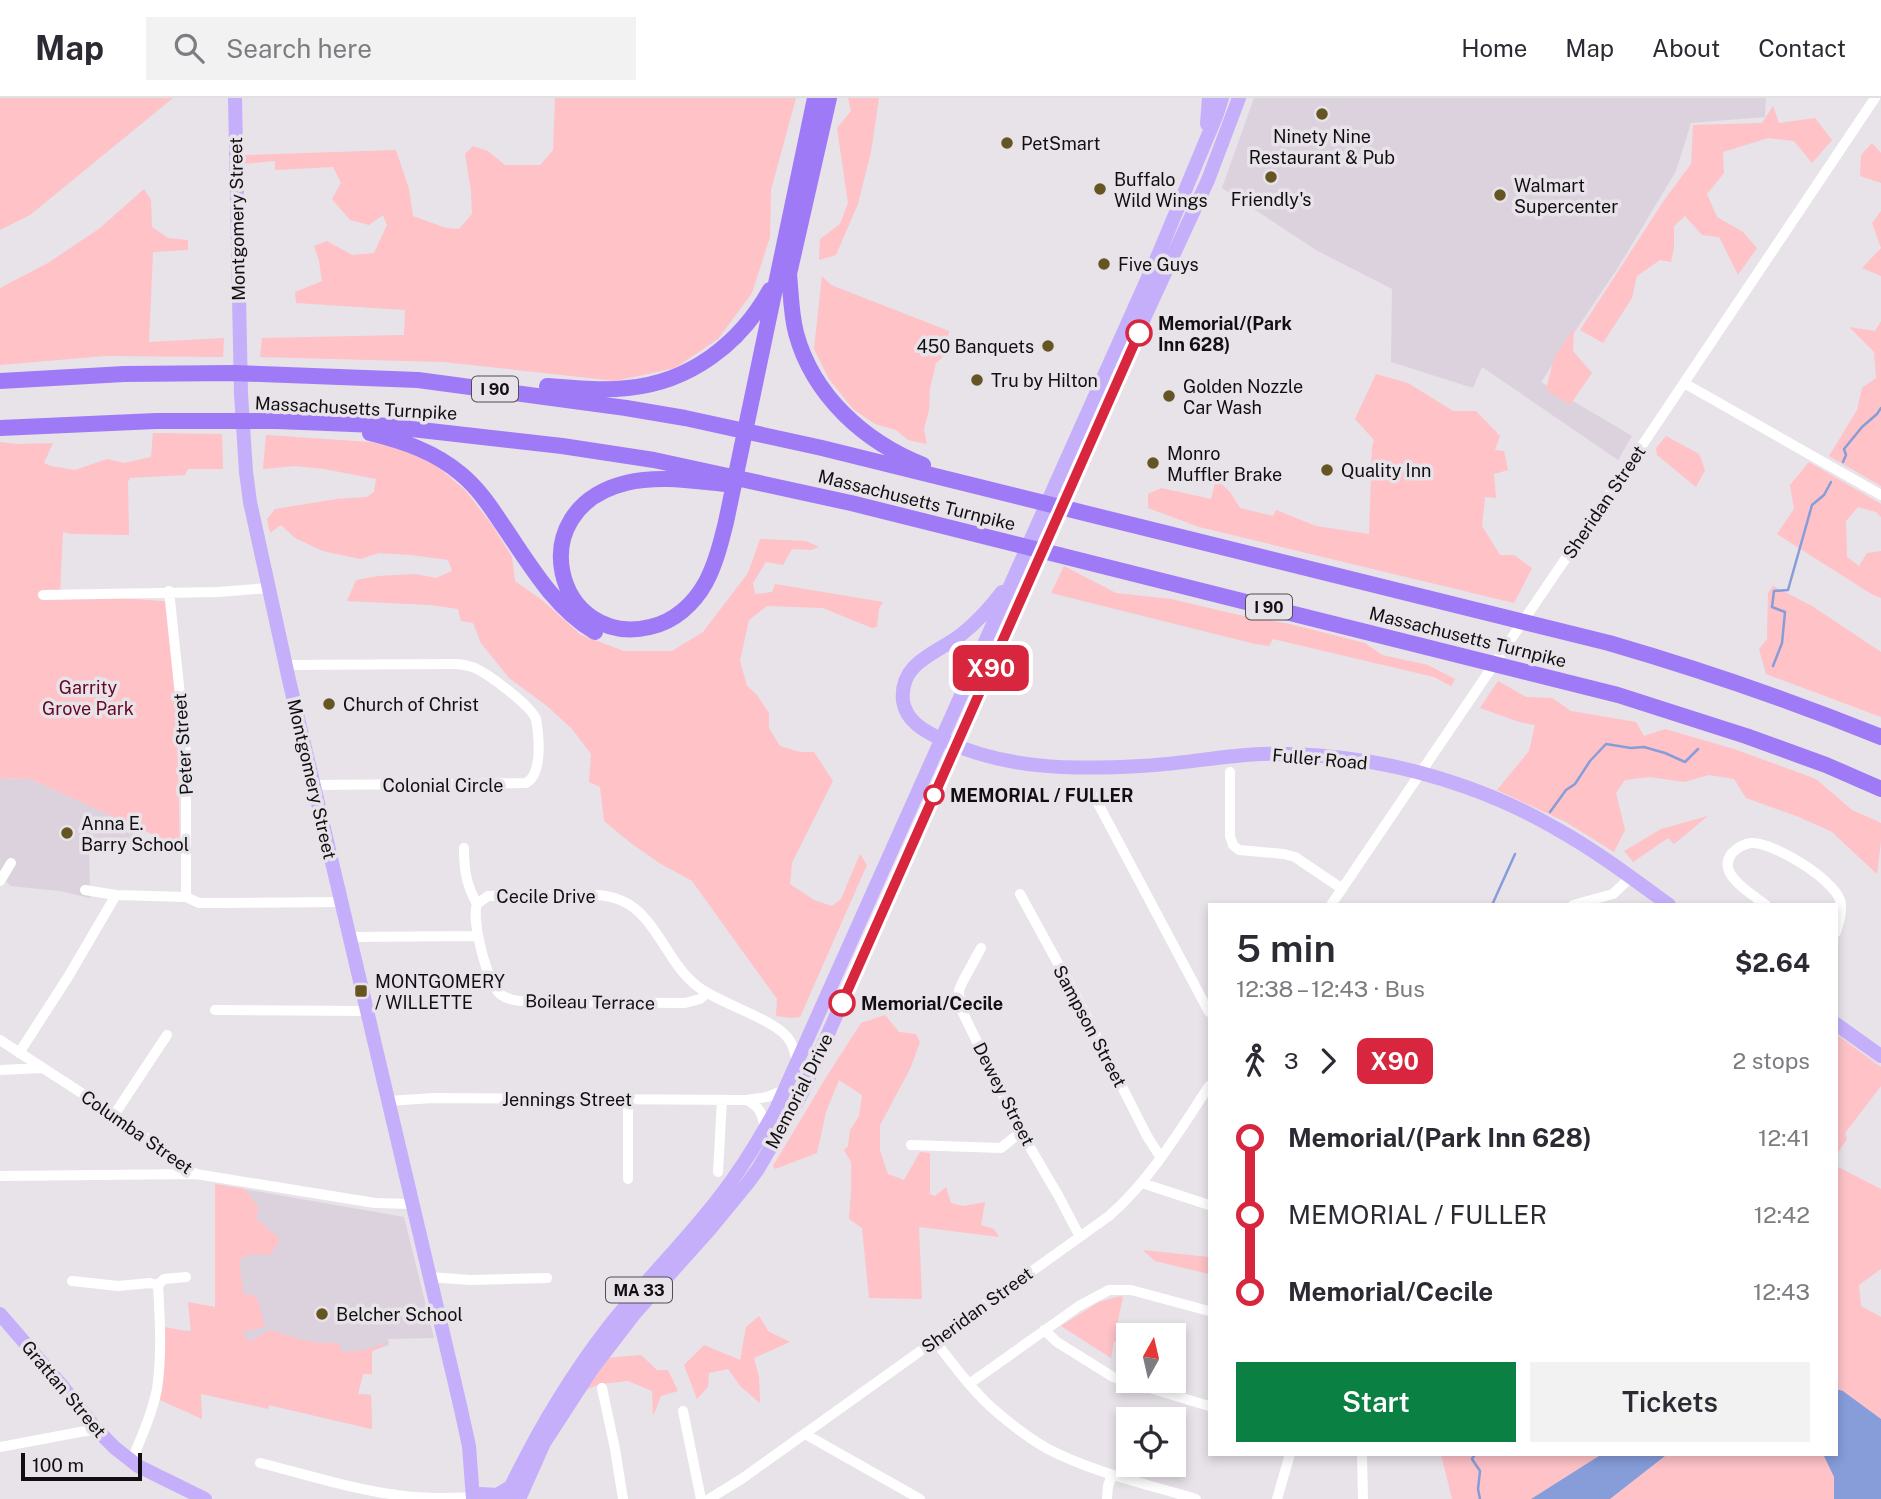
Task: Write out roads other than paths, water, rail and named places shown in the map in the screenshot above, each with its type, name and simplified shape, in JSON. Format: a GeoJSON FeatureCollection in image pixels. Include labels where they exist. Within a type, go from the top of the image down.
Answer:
{"type":"FeatureCollection","features":[{"type":"Feature","properties":{"kind":"highway"},"geometry":{"type":"LineString","coordinates":[[327,423],[413,445],[436,456],[462,474],[477,489],[549,592],[568,613],[599,634],[632,640],[649,639],[676,628],[699,608],[711,593],[732,537],[815,98]]}},
{"type":"Feature","properties":{"kind":"highway"},"geometry":{"type":"LineString","coordinates":[[717,478],[627,482],[611,487],[584,503],[567,526],[561,542],[563,578],[569,593],[579,606],[587,614],[609,626],[644,629],[671,619],[696,598],[706,582],[726,522],[783,275],[829,98]]}},
{"type":"Feature","properties":{"kind":"highway"},"geometry":{"type":"LineString","coordinates":[[418,380],[597,389],[628,388],[656,383],[688,372],[713,356],[739,334],[783,275]]}},
{"type":"Feature","properties":{"kind":"highway"},"geometry":{"type":"LineString","coordinates":[[783,275],[803,354],[823,389],[840,410],[861,430],[887,448],[912,461],[977,486]]}},
{"type":"Feature","properties":{"kind":"highway","name":"Massachusetts Turnpike"},"geometry":{"type":"LineString","coordinates":[[0,381],[124,374],[219,373],[418,380],[583,401],[728,426],[1609,643],[1711,674],[1881,737]]}},
{"type":"Feature","properties":{"kind":"highway","name":"Massachusetts Turnpike"},"geometry":{"type":"LineString","coordinates":[[0,428],[131,422],[327,423],[416,429],[654,460],[717,478],[812,494],[1618,695],[1684,714],[1814,761],[1881,789]]}},
{"type":"Feature","properties":{"kind":"main road","name":"Montgomery Street"},"geometry":{"type":"LineString","coordinates":[[235,98],[244,442],[250,502],[469,1450],[477,1497]]}},
{"type":"Feature","properties":{"kind":"main road"},"geometry":{"type":"LineString","coordinates":[[1205,143],[1209,98]]}},
{"type":"Feature","properties":{"kind":"main road","name":"Memorial Drive"},"geometry":{"type":"LineString","coordinates":[[519,1499],[549,1434],[599,1359],[758,1169],[802,1093],[1022,599],[1222,98]]}},
{"type":"Feature","properties":{"kind":"main road","name":"Memorial Drive"},"geometry":{"type":"LineString","coordinates":[[477,1497],[508,1492],[546,1420],[584,1360],[641,1287],[718,1200],[765,1128],[785,1090],[941,739],[1139,309],[1208,180],[1239,101]]}},
{"type":"Feature","properties":{"kind":"main road","name":"Fuller Road"},"geometry":{"type":"LineString","coordinates":[[1016,574],[982,618],[951,643],[920,659],[910,671],[903,701],[908,715],[919,728],[976,753],[1013,762],[1064,768],[1113,768],[1230,756],[1297,754],[1373,762],[1477,792],[1533,816],[1577,841],[1666,903]]}},
{"type":"Feature","properties":{"kind":"main road"},"geometry":{"type":"LineString","coordinates":[[1838,1025],[1881,1056]]}},
{"type":"Feature","properties":{"kind":"main road","name":"Grattan Street"},"geometry":{"type":"LineString","coordinates":[[0,1314],[115,1448],[131,1462],[205,1499]]}},
{"type":"Feature","properties":{"kind":"street","name":"Sheridan Street"},"geometry":{"type":"LineString","coordinates":[[1332,903],[1875,98]]}},
{"type":"Feature","properties":{"kind":"street"},"geometry":{"type":"LineString","coordinates":[[1684,383],[1881,495]]}},
{"type":"Feature","properties":{"kind":"street"},"geometry":{"type":"LineString","coordinates":[[43,594],[218,592],[268,588]]}},
{"type":"Feature","properties":{"kind":"street","name":"Peter Street"},"geometry":{"type":"LineString","coordinates":[[169,591],[186,752],[186,897]]}},
{"type":"Feature","properties":{"kind":"street","name":"Colonial Circle"},"geometry":{"type":"LineString","coordinates":[[286,665],[464,664],[484,673],[533,713],[536,719],[537,771],[533,780],[527,783],[314,785]]}},
{"type":"Feature","properties":{"kind":"street"},"geometry":{"type":"LineString","coordinates":[[1230,772],[1230,836],[1233,845],[1239,849],[1284,854],[1295,858],[1341,888]]}},
{"type":"Feature","properties":{"kind":"street"},"geometry":{"type":"LineString","coordinates":[[1094,796],[1208,1010]]}},
{"type":"Feature","properties":{"kind":"street"},"geometry":{"type":"LineString","coordinates":[[1763,903],[1735,881],[1730,873],[1730,855],[1739,847],[1751,843],[1767,846],[1799,861],[1818,875],[1840,899],[1838,921]]}},
{"type":"Feature","properties":{"kind":"street","name":"Boileau Terrace"},"geometry":{"type":"LineString","coordinates":[[464,848],[468,888],[477,904],[474,914],[478,936],[490,978],[494,987],[504,996],[532,1002],[684,1003],[700,999],[707,993]]}},
{"type":"Feature","properties":{"kind":"street"},"geometry":{"type":"LineString","coordinates":[[0,881],[11,863]]}},
{"type":"Feature","properties":{"kind":"street"},"geometry":{"type":"LineString","coordinates":[[1580,903],[1613,894],[1631,877]]}},
{"type":"Feature","properties":{"kind":"street"},"geometry":{"type":"LineString","coordinates":[[85,890],[116,895],[186,897],[199,903],[216,904],[341,902]]}},
{"type":"Feature","properties":{"kind":"street","name":"Sampson Street"},"geometry":{"type":"LineString","coordinates":[[1020,894],[1161,1158]]}},
{"type":"Feature","properties":{"kind":"street"},"geometry":{"type":"LineString","coordinates":[[19,1053],[116,895]]}},
{"type":"Feature","properties":{"kind":"street","name":"Cecile Drive"},"geometry":{"type":"LineString","coordinates":[[477,904],[488,896],[597,895],[621,899],[638,909],[645,917],[679,967],[696,986],[775,1026],[790,1041],[797,1062]]}},
{"type":"Feature","properties":{"kind":"street"},"geometry":{"type":"LineString","coordinates":[[349,937],[478,936]]}},
{"type":"Feature","properties":{"kind":"street","name":"Dewey Street"},"geometry":{"type":"LineString","coordinates":[[981,948],[962,981],[959,990],[960,1006],[1021,1132],[1080,1237]]}},
{"type":"Feature","properties":{"kind":"street"},"geometry":{"type":"LineString","coordinates":[[215,1010],[366,1011]]}},
{"type":"Feature","properties":{"kind":"street"},"geometry":{"type":"LineString","coordinates":[[114,1115],[167,1035]]}},
{"type":"Feature","properties":{"kind":"street","name":"Columba Street"},"geometry":{"type":"LineString","coordinates":[[0,1040],[114,1115],[196,1174],[375,1203],[412,1204]]}},
{"type":"Feature","properties":{"kind":"street"},"geometry":{"type":"LineString","coordinates":[[0,1070],[43,1068]]}},
{"type":"Feature","properties":{"kind":"street","name":"Sheridan Street"},"geometry":{"type":"LineString","coordinates":[[709,1499],[805,1434],[1109,1216],[1136,1192],[1208,1088]]}},
{"type":"Feature","properties":{"kind":"street","name":"Jennings Street"},"geometry":{"type":"LineString","coordinates":[[387,1101],[435,1098],[746,1100],[767,1097],[785,1090]]}},
{"type":"Feature","properties":{"kind":"street"},"geometry":{"type":"LineString","coordinates":[[628,1099],[628,1179]]}},
{"type":"Feature","properties":{"kind":"street"},"geometry":{"type":"LineString","coordinates":[[718,1172],[722,1100]]}},
{"type":"Feature","properties":{"kind":"street"},"geometry":{"type":"LineString","coordinates":[[746,1100],[759,1109],[765,1128]]}},
{"type":"Feature","properties":{"kind":"street"},"geometry":{"type":"LineString","coordinates":[[911,1145],[1000,1148],[1021,1132]]}},
{"type":"Feature","properties":{"kind":"street"},"geometry":{"type":"LineString","coordinates":[[0,1176],[196,1174]]}},
{"type":"Feature","properties":{"kind":"street"},"geometry":{"type":"LineString","coordinates":[[1142,1183],[1208,1205]]}},
{"type":"Feature","properties":{"kind":"street"},"geometry":{"type":"LineString","coordinates":[[131,1462],[149,1418],[157,1389],[160,1331],[158,1285],[164,1279],[187,1277]]}},
{"type":"Feature","properties":{"kind":"street"},"geometry":{"type":"LineString","coordinates":[[429,1277],[470,1280],[547,1278]]}},
{"type":"Feature","properties":{"kind":"street"},"geometry":{"type":"LineString","coordinates":[[72,1281],[118,1286],[150,1283],[158,1285]]}},
{"type":"Feature","properties":{"kind":"street"},"geometry":{"type":"LineString","coordinates":[[969,1384],[1079,1306],[1109,1290],[1144,1293],[1208,1311]]}},
{"type":"Feature","properties":{"kind":"street"},"geometry":{"type":"LineString","coordinates":[[1044,1330],[1057,1342],[1113,1377],[1208,1406]]}},
{"type":"Feature","properties":{"kind":"street"},"geometry":{"type":"LineString","coordinates":[[935,1341],[990,1406],[1045,1448],[1112,1475],[1196,1499]]}},
{"type":"Feature","properties":{"kind":"street"},"geometry":{"type":"LineString","coordinates":[[602,1388],[622,1499]]}},
{"type":"Feature","properties":{"kind":"street"},"geometry":{"type":"LineString","coordinates":[[683,1411],[701,1499]]}},
{"type":"Feature","properties":{"kind":"street"},"geometry":{"type":"LineString","coordinates":[[0,1447],[96,1429]]}},
{"type":"Feature","properties":{"kind":"street"},"geometry":{"type":"LineString","coordinates":[[805,1434],[920,1499]]}},
{"type":"Feature","properties":{"kind":"street"},"geometry":{"type":"LineString","coordinates":[[1277,1499],[1289,1456]]}},
{"type":"Feature","properties":{"kind":"street"},"geometry":{"type":"LineString","coordinates":[[1362,1456],[1363,1499]]}},
{"type":"Feature","properties":{"kind":"street"},"geometry":{"type":"LineString","coordinates":[[260,1463],[397,1495],[477,1497]]}},
{"type":"Feature","properties":{"kind":"street"},"geometry":{"type":"LineString","coordinates":[[1107,1499],[1112,1475]]}},
{"type":"Feature","properties":{"kind":"water"},"geometry":{"type":"Polygon","coordinates":[[[1838,1390],[1881,1419],[1881,1499],[1834,1499],[1834,1477],[1824,1456],[1838,1456],[1838,1390]]]}},
{"type":"Feature","properties":{"kind":"water"},"geometry":{"type":"Polygon","coordinates":[[[1599,1456],[1665,1456],[1610,1499],[1531,1499],[1599,1456]]]}},
{"type":"Feature","properties":{"kind":"waterway"},"geometry":{"type":"LineString","coordinates":[[1843,462],[1846,455],[1844,449],[1881,408]]}},
{"type":"Feature","properties":{"kind":"waterway"},"geometry":{"type":"LineString","coordinates":[[1773,666],[1782,643],[1785,612],[1772,607],[1774,591],[1788,590],[1812,505],[1824,495],[1831,482]]}},
{"type":"Feature","properties":{"kind":"waterway"},"geometry":{"type":"LineString","coordinates":[[1550,812],[1606,744],[1644,747],[1685,762],[1698,749]]}},
{"type":"Feature","properties":{"kind":"waterway"},"geometry":{"type":"LineString","coordinates":[[1493,903],[1515,854]]}},
{"type":"Feature","properties":{"kind":"waterway"},"geometry":{"type":"LineString","coordinates":[[1474,1456],[1472,1459],[1480,1471],[1480,1499]]}},
{"type":"Feature","properties":{"kind":"place","name":"Ninety Nine Restaurant & Pub"},"geometry":{"type":"Point","coordinates":[1322,114]}},
{"type":"Feature","properties":{"kind":"place","name":"PetSmart"},"geometry":{"type":"Point","coordinates":[1007,143]}},
{"type":"Feature","properties":{"kind":"place","name":"Friendly's"},"geometry":{"type":"Point","coordinates":[1271,177]}},
{"type":"Feature","properties":{"kind":"place","name":"Buffalo Wild Wings"},"geometry":{"type":"Point","coordinates":[1100,189]}},
{"type":"Feature","properties":{"kind":"place","name":"Walmart Supercenter"},"geometry":{"type":"Point","coordinates":[1500,195]}},
{"type":"Feature","properties":{"kind":"place","name":"Five Guys"},"geometry":{"type":"Point","coordinates":[1104,264]}},
{"type":"Feature","properties":{"kind":"place","name":"Memorial/(Park Inn 628)"},"geometry":{"type":"Point","coordinates":[1139,333]}},
{"type":"Feature","properties":{"kind":"place","name":"450 Banquets"},"geometry":{"type":"Point","coordinates":[1048,346]}},
{"type":"Feature","properties":{"kind":"place","name":"Tru by Hilton"},"geometry":{"type":"Point","coordinates":[977,380]}},
{"type":"Feature","properties":{"kind":"place","name":"Golden Nozzle Car Wash"},"geometry":{"type":"Point","coordinates":[1169,396]}},
{"type":"Feature","properties":{"kind":"place","name":"Monro Muffler Brake"},"geometry":{"type":"Point","coordinates":[1153,463]}},
{"type":"Feature","properties":{"kind":"place","name":"Quality Inn"},"geometry":{"type":"Point","coordinates":[1327,470]}},
{"type":"Feature","properties":{"kind":"place","name":"Church of Christ"},"geometry":{"type":"Point","coordinates":[329,704]}},
{"type":"Feature","properties":{"kind":"place","name":"MEMORIAL / FULLER"},"geometry":{"type":"Point","coordinates":[934,795]}},
{"type":"Feature","properties":{"kind":"place","name":"Anna E. Barry School"},"geometry":{"type":"Point","coordinates":[67,833]}},
{"type":"Feature","properties":{"kind":"place","name":"MONTGOMERY / WILLETTE"},"geometry":{"type":"Point","coordinates":[361,991]}},
{"type":"Feature","properties":{"kind":"place","name":"Memorial/Cecile"},"geometry":{"type":"Point","coordinates":[842,1003]}},
{"type":"Feature","properties":{"kind":"place","name":"Belcher School"},"geometry":{"type":"Point","coordinates":[322,1314]}},
{"type":"Feature","properties":{"kind":"park label","name":"Garrity Grove Park"},"geometry":{"type":"Point","coordinates":[88,697]}}]}
